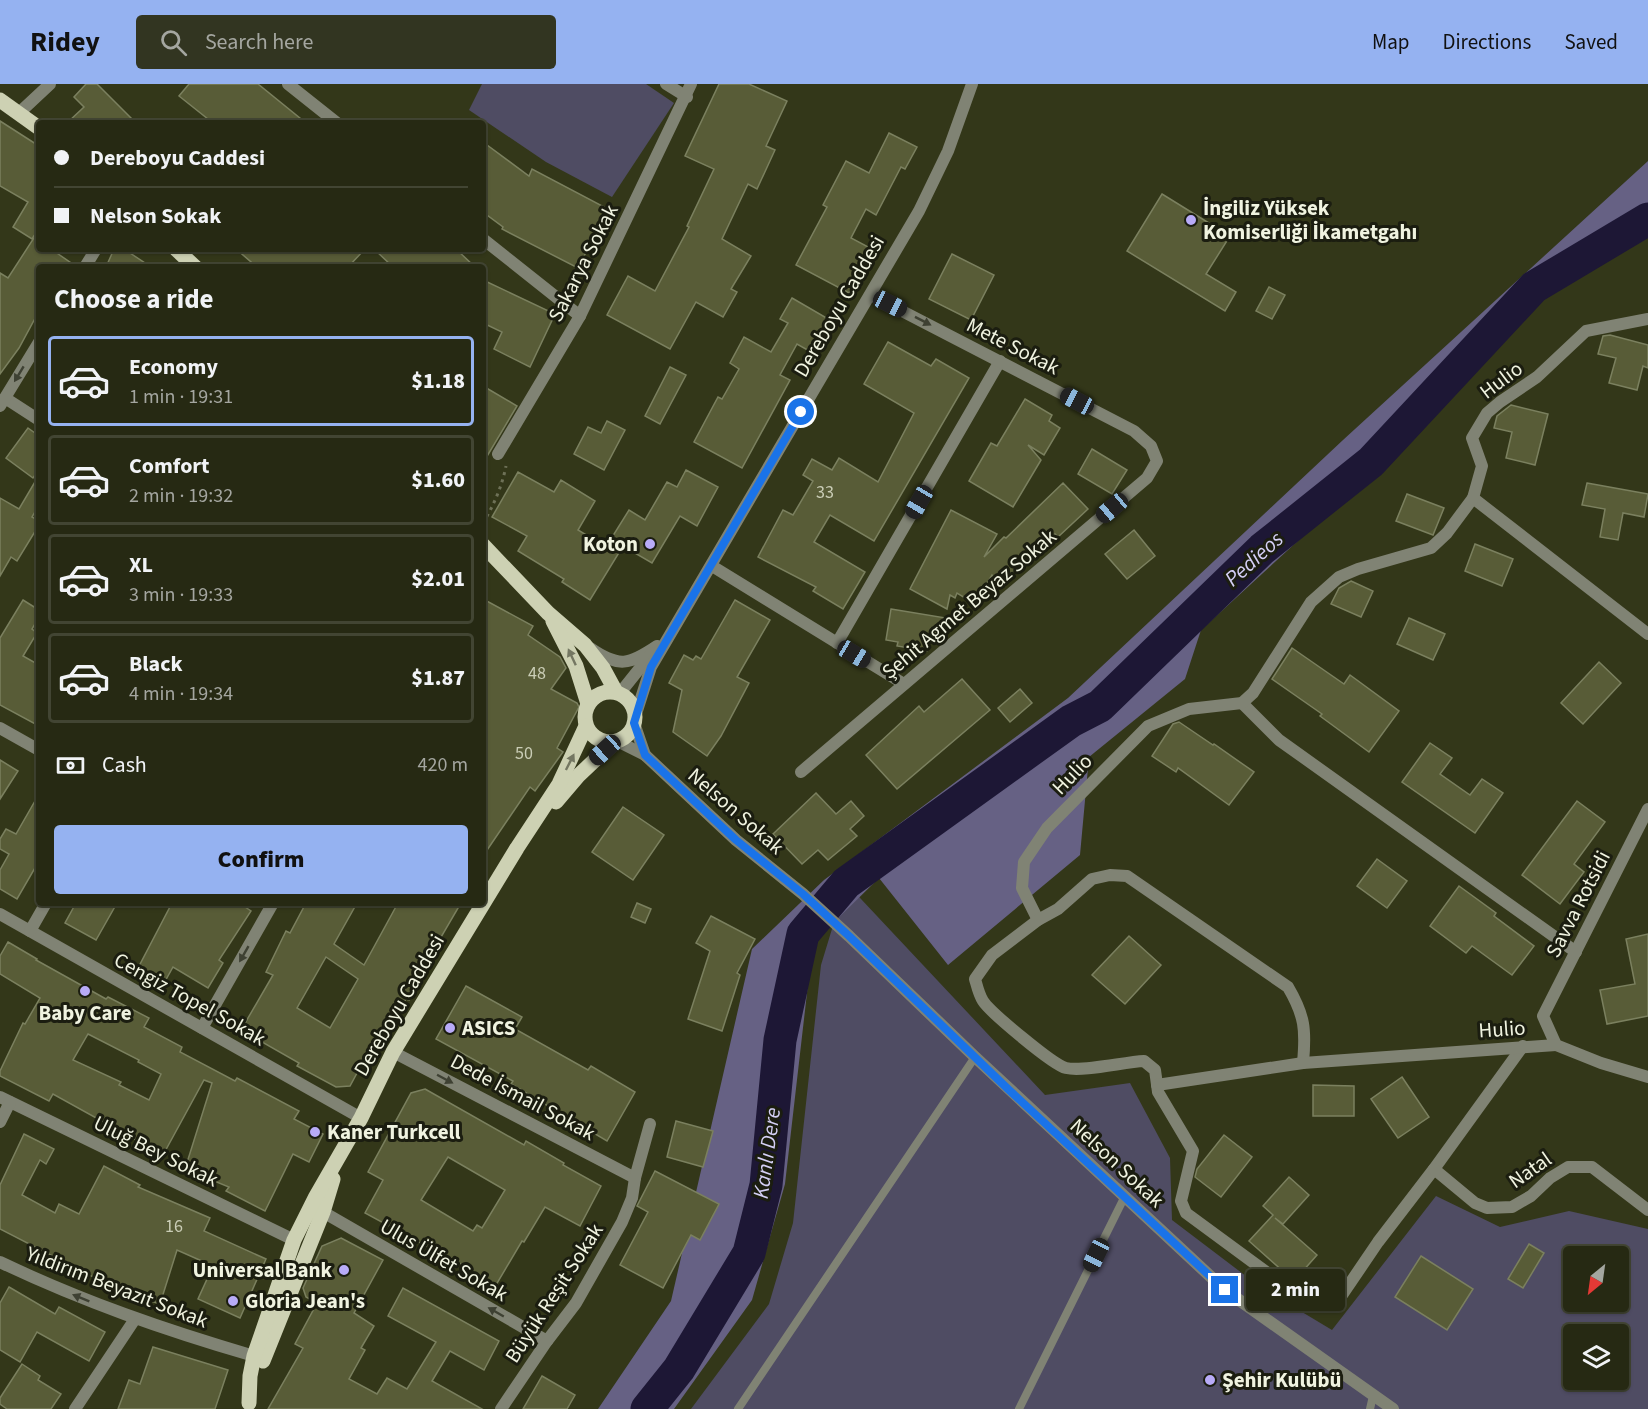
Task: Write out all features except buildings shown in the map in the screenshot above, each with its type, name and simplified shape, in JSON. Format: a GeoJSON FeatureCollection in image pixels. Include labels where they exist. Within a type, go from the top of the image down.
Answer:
{"type":"FeatureCollection","features":[{"type":"Feature","properties":{"kind":"main road"},"geometry":{"type":"LineString","coordinates":[[0,100],[36,126]]}},
{"type":"Feature","properties":{"kind":"main road"},"geometry":{"type":"LineString","coordinates":[[179,252],[192,264]]}},
{"type":"Feature","properties":{"kind":"main road"},"geometry":{"type":"LineString","coordinates":[[486,548],[548,613],[582,642],[603,668],[618,692],[631,703],[635,720],[628,735],[615,741],[597,739],[586,726],[584,718],[588,704],[600,693],[618,692]]}},
{"type":"Feature","properties":{"kind":"main road"},"geometry":{"type":"LineString","coordinates":[[548,613],[576,666],[588,704]]}},
{"type":"Feature","properties":{"kind":"main road","name":"Dereboyu Caddesi"},"geometry":{"type":"LineString","coordinates":[[486,899],[559,784],[586,726]]}},
{"type":"Feature","properties":{"kind":"main road","name":"Dereboyu Caddesi"},"geometry":{"type":"LineString","coordinates":[[517,848],[579,775],[615,741]]}},
{"type":"Feature","properties":{"kind":"main road","name":"Dereboyu Caddesi"},"geometry":{"type":"LineString","coordinates":[[248,1406],[254,1356],[294,1240],[315,1198],[361,1118],[393,1052],[482,906]]}},
{"type":"Feature","properties":{"kind":"main road","name":"Dereboyu Caddesi"},"geometry":{"type":"LineString","coordinates":[[248,1406],[264,1359],[323,1212],[340,1155]]}},
{"type":"Feature","properties":{"kind":"street"},"geometry":{"type":"LineString","coordinates":[[19,113],[50,84]]}},
{"type":"Feature","properties":{"kind":"street"},"geometry":{"type":"LineString","coordinates":[[288,84],[333,120]]}},
{"type":"Feature","properties":{"kind":"street"},"geometry":{"type":"LineString","coordinates":[[666,84],[687,97]]}},
{"type":"Feature","properties":{"kind":"street","name":"Sakarya Sokak"},"geometry":{"type":"LineString","coordinates":[[501,450],[580,316],[687,97],[691,84]]}},
{"type":"Feature","properties":{"kind":"street","name":"Dereboyu Caddesi"},"geometry":{"type":"LineString","coordinates":[[635,720],[651,667],[871,294],[935,178],[958,126],[972,84]]}},
{"type":"Feature","properties":{"kind":"street"},"geometry":{"type":"LineString","coordinates":[[486,241],[580,316]]}},
{"type":"Feature","properties":{"kind":"street","name":"Mete Sokak"},"geometry":{"type":"LineString","coordinates":[[871,294],[1134,431],[1151,446],[1157,461]]}},
{"type":"Feature","properties":{"kind":"street","name":"Hulio"},"geometry":{"type":"LineString","coordinates":[[1038,920],[1022,888],[1024,862],[1047,828],[1148,726],[1189,709],[1242,702],[1253,693],[1311,602],[1339,577],[1358,569],[1431,548],[1447,534],[1473,498],[1482,466],[1472,438],[1488,413],[1500,402],[1538,377],[1586,332],[1648,320]]}},
{"type":"Feature","properties":{"kind":"street"},"geometry":{"type":"LineString","coordinates":[[36,347],[2,402],[36,419]]}},
{"type":"Feature","properties":{"kind":"street"},"geometry":{"type":"LineString","coordinates":[[837,643],[1000,361]]}},
{"type":"Feature","properties":{"kind":"street","name":"Şehit Agmet Beyaz Sokak"},"geometry":{"type":"LineString","coordinates":[[801,772],[1147,478],[1157,461]]}},
{"type":"Feature","properties":{"kind":"street"},"geometry":{"type":"LineString","coordinates":[[1473,498],[1648,634]]}},
{"type":"Feature","properties":{"kind":"street"},"geometry":{"type":"LineString","coordinates":[[712,566],[904,684]]}},
{"type":"Feature","properties":{"kind":"street","name":"Dereboyu Caddesi"},"geometry":{"type":"LineString","coordinates":[[618,692],[657,646],[672,634]]}},
{"type":"Feature","properties":{"kind":"street"},"geometry":{"type":"LineString","coordinates":[[582,642],[610,660],[622,663],[639,658],[657,646]]}},
{"type":"Feature","properties":{"kind":"street"},"geometry":{"type":"LineString","coordinates":[[1242,702],[1279,740],[1576,951]]}},
{"type":"Feature","properties":{"kind":"street","name":"Nelson Sokak"},"geometry":{"type":"LineString","coordinates":[[635,720],[645,755]]}},
{"type":"Feature","properties":{"kind":"street"},"geometry":{"type":"LineString","coordinates":[[0,728],[36,748]]}},
{"type":"Feature","properties":{"kind":"street","name":"Nelson Sokak"},"geometry":{"type":"LineString","coordinates":[[615,741],[645,755],[736,840],[803,894],[1124,1198],[1225,1290],[1393,1409]]}},
{"type":"Feature","properties":{"kind":"street","name":"Savva Rotsidi"},"geometry":{"type":"LineString","coordinates":[[1556,1045],[1543,1016],[1648,809]]}},
{"type":"Feature","properties":{"kind":"street"},"geometry":{"type":"LineString","coordinates":[[1303,1063],[1305,1034],[1302,1016],[1288,987],[1126,876],[1110,875],[1092,879],[1058,909],[1038,920],[992,955],[975,979],[983,1001],[1038,1051],[1065,1068],[1144,1061],[1155,1070],[1158,1092],[1193,1151],[1181,1202],[1186,1213],[1307,1302],[1338,1301],[1378,1242],[1523,1046]]}},
{"type":"Feature","properties":{"kind":"street"},"geometry":{"type":"LineString","coordinates":[[30,932],[44,906]]}},
{"type":"Feature","properties":{"kind":"street"},"geometry":{"type":"LineString","coordinates":[[202,1028],[271,906]]}},
{"type":"Feature","properties":{"kind":"street","name":"Cengiz Topel Sokak"},"geometry":{"type":"LineString","coordinates":[[0,914],[361,1118]]}},
{"type":"Feature","properties":{"kind":"street"},"geometry":{"type":"LineString","coordinates":[[1556,1045],[1601,1064],[1648,1077]]}},
{"type":"Feature","properties":{"kind":"street","name":"Hulio"},"geometry":{"type":"LineString","coordinates":[[1157,1085],[1303,1063],[1556,1045]]}},
{"type":"Feature","properties":{"kind":"street","name":"Dede İsmail Sokak"},"geometry":{"type":"LineString","coordinates":[[393,1052],[635,1178]]}},
{"type":"Feature","properties":{"kind":"street"},"geometry":{"type":"LineString","coordinates":[[0,1122],[5,1100]]}},
{"type":"Feature","properties":{"kind":"street","name":"Uluğ Bey Sokak"},"geometry":{"type":"LineString","coordinates":[[5,1100],[294,1240]]}},
{"type":"Feature","properties":{"kind":"street","name":"Büyük Reşit Sokak"},"geometry":{"type":"LineString","coordinates":[[501,1409],[576,1303],[622,1222],[632,1198],[635,1178],[650,1124]]}},
{"type":"Feature","properties":{"kind":"street","name":"Natal"},"geometry":{"type":"LineString","coordinates":[[1434,1169],[1475,1203],[1487,1208],[1512,1207],[1531,1196],[1550,1178],[1568,1167],[1592,1167],[1648,1210]]}},
{"type":"Feature","properties":{"kind":"street","name":"Ulus Ülfet Sokak"},"geometry":{"type":"LineString","coordinates":[[323,1212],[547,1341]]}},
{"type":"Feature","properties":{"kind":"street","name":"Yıldirım Beyazıt Sokak"},"geometry":{"type":"LineString","coordinates":[[0,1262],[75,1296],[135,1319],[254,1356]]}},
{"type":"Feature","properties":{"kind":"street"},"geometry":{"type":"LineString","coordinates":[[75,1409],[135,1319]]}},
{"type":"Feature","properties":{"kind":"lane"},"geometry":{"type":"LineString","coordinates":[[738,1409],[975,1057]]}},
{"type":"Feature","properties":{"kind":"lane"},"geometry":{"type":"LineString","coordinates":[[1019,1409],[1124,1198]]}},
{"type":"Feature","properties":{"kind":"lane"},"geometry":{"type":"LineString","coordinates":[[1370,1409],[1373,1396]]}},
{"type":"Feature","properties":{"kind":"path"},"geometry":{"type":"LineString","coordinates":[[486,518],[504,478],[509,453],[501,450]]}},
{"type":"Feature","properties":{"kind":"shaded area"},"geometry":{"type":"Polygon","coordinates":[[[482,84],[646,84],[674,103],[612,197],[546,162],[469,110],[482,84]]]}},
{"type":"Feature","properties":{"kind":"shaded area"},"geometry":{"type":"Polygon","coordinates":[[[1648,161],[1648,235],[1542,298],[1350,493],[1201,630],[1185,679],[1089,757],[1080,855],[948,965],[879,878],[816,940],[810,967],[785,1184],[752,1300],[674,1409],[598,1409],[671,1301],[752,949],[824,880],[1068,698],[1343,440],[1648,161]]]}},
{"type":"Feature","properties":{"kind":"shaded area"},"geometry":{"type":"Polygon","coordinates":[[[846,883],[1045,1095],[1130,1083],[1170,1158],[1172,1220],[1259,1286],[1332,1330],[1436,1196],[1500,1227],[1569,1211],[1648,1229],[1648,1409],[691,1409],[769,1304],[793,1223],[821,965],[846,883]]]}},
{"type":"Feature","properties":{"kind":"waterway","name":"Pedieos"},"geometry":{"type":"LineString","coordinates":[[647,1409],[679,1369],[749,1253],[766,1185],[780,1040],[803,934],[846,883],[1071,721],[1100,706],[1262,549],[1371,462],[1534,287],[1648,219]]}},
{"type":"Feature","properties":{"kind":"place","name":"İngiliz Yüksek Komiserliği İkametgahı"},"geometry":{"type":"Point","coordinates":[1191,220]}},
{"type":"Feature","properties":{"kind":"place","name":"Koton"},"geometry":{"type":"Point","coordinates":[650,544]}},
{"type":"Feature","properties":{"kind":"place","name":"Baby Care"},"geometry":{"type":"Point","coordinates":[85,991]}},
{"type":"Feature","properties":{"kind":"place","name":"ASICS"},"geometry":{"type":"Point","coordinates":[450,1028]}},
{"type":"Feature","properties":{"kind":"place","name":"Kaner Turkcell"},"geometry":{"type":"Point","coordinates":[315,1132]}},
{"type":"Feature","properties":{"kind":"place","name":"Universal Bank"},"geometry":{"type":"Point","coordinates":[344,1270]}},
{"type":"Feature","properties":{"kind":"place","name":"Gloria Jean's"},"geometry":{"type":"Point","coordinates":[233,1301]}},
{"type":"Feature","properties":{"kind":"place","name":"Şehir Kulübü"},"geometry":{"type":"Point","coordinates":[1210,1380]}},
{"type":"Feature","properties":{"kind":"route"},"geometry":{"type":"LineString","coordinates":[[801,412],[651,667],[634,723],[645,755],[736,840],[803,894],[849,936],[1008,1089],[1225,1290]]}},
{"type":"Feature","properties":{"kind":"water label","name":"Kanlı Dere"},"geometry":{"type":"Point","coordinates":[767,1153]}}]}
